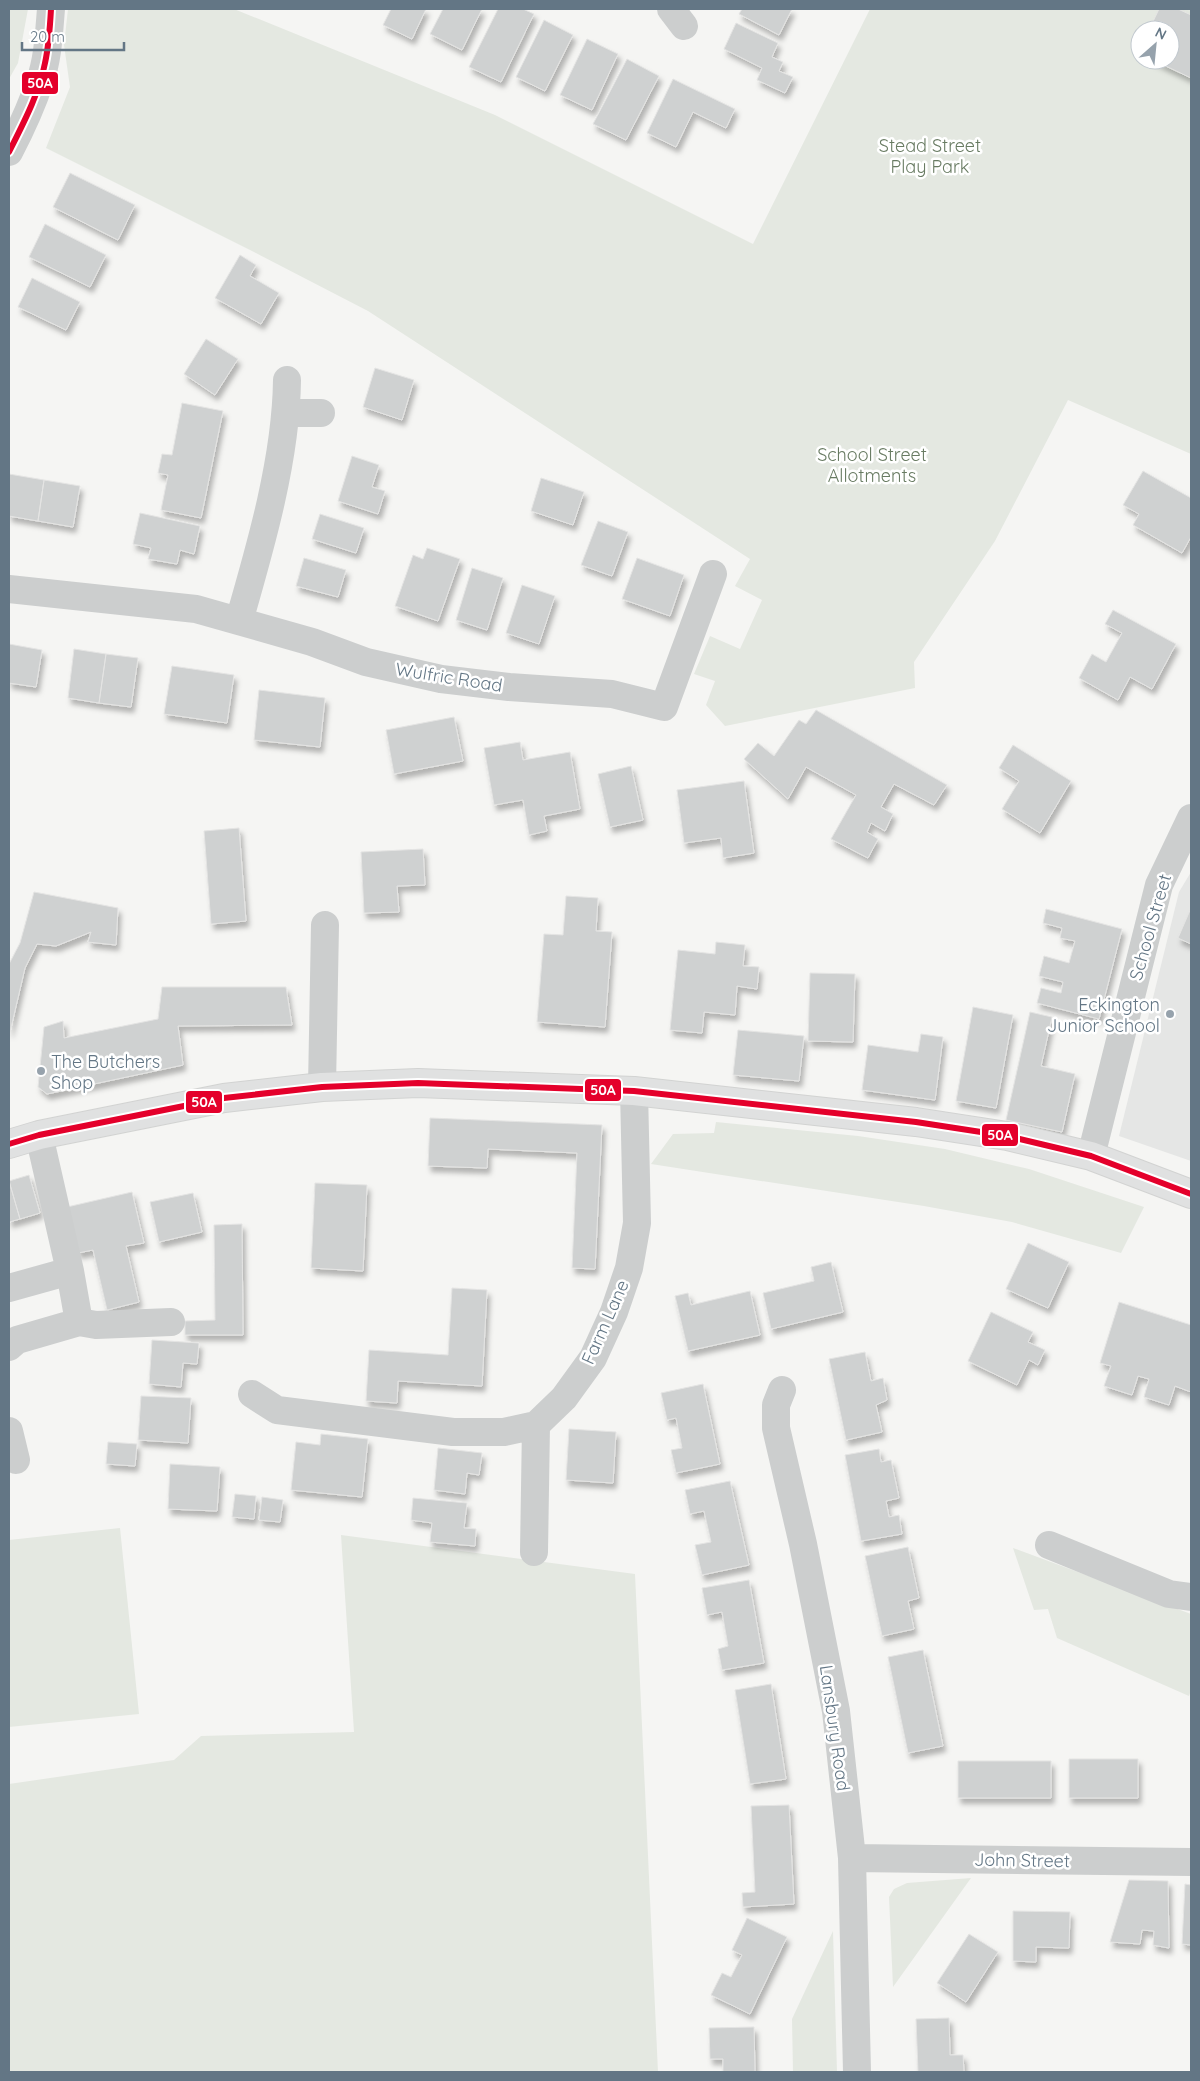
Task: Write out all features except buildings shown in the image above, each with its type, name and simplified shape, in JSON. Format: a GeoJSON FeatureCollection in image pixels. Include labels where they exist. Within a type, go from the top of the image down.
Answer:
{"type":"FeatureCollection","features":[{"type":"Feature","properties":{"kind":"main road"},"geometry":{"type":"LineString","coordinates":[[9,1144],[39,1135],[224,1098],[322,1087],[418,1083],[634,1091],[916,1122],[1007,1136],[1091,1156],[1191,1194]]}},
{"type":"Feature","properties":{"kind":"street"},"geometry":{"type":"LineString","coordinates":[[9,152],[41,80],[49,34],[51,9]]}},
{"type":"Feature","properties":{"kind":"street"},"geometry":{"type":"LineString","coordinates":[[239,621],[253,571],[275,476],[286,413],[287,380]]}},
{"type":"Feature","properties":{"kind":"street"},"geometry":{"type":"LineString","coordinates":[[286,413],[322,413]]}},
{"type":"Feature","properties":{"kind":"street","name":"Wulfric Road"},"geometry":{"type":"LineString","coordinates":[[9,589],[196,609],[312,642],[366,662],[441,679],[509,687],[612,694],[664,707],[713,574]]}},
{"type":"Feature","properties":{"kind":"street","name":"School Street"},"geometry":{"type":"LineString","coordinates":[[1091,1156],[1159,885],[1191,818]]}},
{"type":"Feature","properties":{"kind":"street"},"geometry":{"type":"LineString","coordinates":[[322,1087],[325,925]]}},
{"type":"Feature","properties":{"kind":"street","name":"Farm Lane"},"geometry":{"type":"LineString","coordinates":[[536,1425],[564,1398],[593,1358],[614,1312],[629,1268],[637,1223],[634,1091]]}},
{"type":"Feature","properties":{"kind":"street"},"geometry":{"type":"LineString","coordinates":[[39,1135],[70,1271],[79,1322]]}},
{"type":"Feature","properties":{"kind":"street"},"geometry":{"type":"LineString","coordinates":[[9,1288],[70,1271]]}},
{"type":"Feature","properties":{"kind":"street"},"geometry":{"type":"LineString","coordinates":[[9,1347],[17,1340],[79,1322],[96,1325],[171,1322]]}},
{"type":"Feature","properties":{"kind":"street","name":"Lansbury Road"},"geometry":{"type":"LineString","coordinates":[[782,1390],[776,1405],[776,1428],[803,1544],[836,1710],[852,1858],[857,2072]]}},
{"type":"Feature","properties":{"kind":"street"},"geometry":{"type":"LineString","coordinates":[[252,1394],[277,1410],[453,1432],[504,1432],[536,1425],[534,1552]]}},
{"type":"Feature","properties":{"kind":"street"},"geometry":{"type":"LineString","coordinates":[[9,1431],[16,1460]]}},
{"type":"Feature","properties":{"kind":"street"},"geometry":{"type":"LineString","coordinates":[[1049,1545],[1169,1594],[1191,1597]]}},
{"type":"Feature","properties":{"kind":"street","name":"John Street"},"geometry":{"type":"LineString","coordinates":[[852,1858],[1191,1862]]}},
{"type":"Feature","properties":{"kind":"shaded area","name":"Eckington Junior School"},"geometry":{"type":"Polygon","coordinates":[[[1191,872],[1191,1161],[1119,1136],[1179,892],[1191,872]]]}},
{"type":"Feature","properties":{"kind":"green space"},"geometry":{"type":"Polygon","coordinates":[[[9,9],[28,9],[18,63],[9,79],[9,9]]]}},
{"type":"Feature","properties":{"kind":"green space","name":"School Street Allotments"},"geometry":{"type":"Polygon","coordinates":[[[68,9],[234,9],[495,115],[753,244],[870,9],[1191,9],[1191,454],[1068,400],[995,541],[914,662],[915,688],[725,726],[706,705],[715,681],[694,674],[710,636],[740,649],[762,600],[735,586],[750,559],[368,311],[46,148],[70,87],[64,45],[68,9]]]}},
{"type":"Feature","properties":{"kind":"green space"},"geometry":{"type":"Polygon","coordinates":[[[716,1122],[858,1136],[945,1149],[1029,1169],[1144,1207],[1121,1253],[1012,1222],[924,1206],[651,1164],[673,1134],[714,1133],[716,1122]]]}},
{"type":"Feature","properties":{"kind":"green space"},"geometry":{"type":"Polygon","coordinates":[[[120,1528],[139,1714],[9,1727],[9,1540],[120,1528]]]}},
{"type":"Feature","properties":{"kind":"green space"},"geometry":{"type":"Polygon","coordinates":[[[341,1535],[635,1574],[658,2072],[9,2072],[9,1784],[174,1760],[201,1736],[354,1732],[341,1535]]]}},
{"type":"Feature","properties":{"kind":"green space"},"geometry":{"type":"Polygon","coordinates":[[[1013,1548],[1191,1614],[1191,1690],[1189,1696],[1057,1638],[1048,1609],[1034,1610],[1013,1548]]]}},
{"type":"Feature","properties":{"kind":"green space"},"geometry":{"type":"Polygon","coordinates":[[[971,1878],[893,1987],[889,1897],[894,1889],[907,1883],[971,1878]]]}},
{"type":"Feature","properties":{"kind":"green space"},"geometry":{"type":"Polygon","coordinates":[[[833,1931],[837,2072],[793,2072],[792,2019],[833,1931]]]}},
{"type":"Feature","properties":{"kind":"transit line","name":"50A"},"geometry":{"type":"LineString","coordinates":[[9,152],[39,86],[46,56],[51,9]]}},
{"type":"Feature","properties":{"kind":"transit line","name":"50A"},"geometry":{"type":"LineString","coordinates":[[9,1144],[39,1135],[224,1098],[322,1087],[418,1083],[634,1091],[916,1122],[1007,1136],[1091,1156],[1191,1194]]}},
{"type":"Feature","properties":{"kind":"place","name":"Eckington Junior School"},"geometry":{"type":"Point","coordinates":[1170,1014]}},
{"type":"Feature","properties":{"kind":"place","name":"The Butchers Shop"},"geometry":{"type":"Point","coordinates":[41,1071]}},
{"type":"Feature","properties":{"kind":"park label","name":"Stead Street Play Park"},"geometry":{"type":"Point","coordinates":[930,155]}}]}
